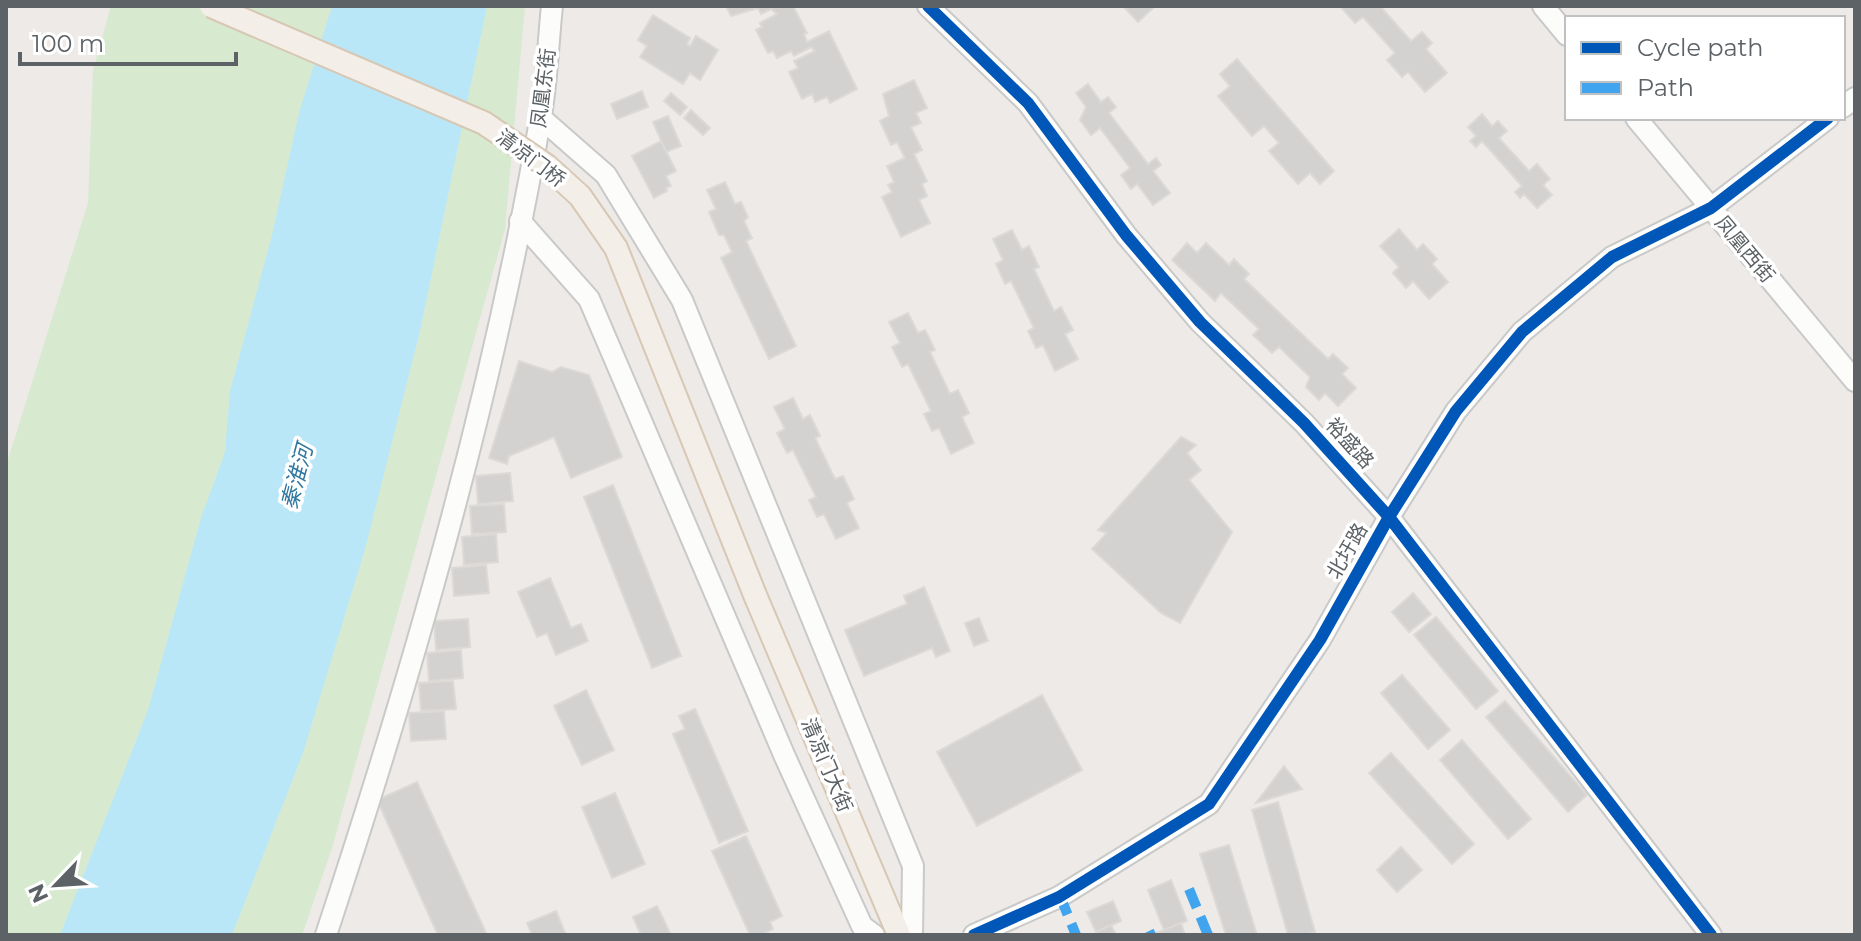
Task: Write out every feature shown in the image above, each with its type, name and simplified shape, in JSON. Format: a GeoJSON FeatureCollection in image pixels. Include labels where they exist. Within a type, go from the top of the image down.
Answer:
{"type":"FeatureCollection","features":[{"type":"Feature","properties":{"kind":"main road","name":"清凉门桥"},"geometry":{"type":"LineString","coordinates":[[211,6],[484,123],[547,166],[580,196],[616,248],[755,595]]}},
{"type":"Feature","properties":{"kind":"main road","name":"清凉门大街"},"geometry":{"type":"LineString","coordinates":[[755,595],[899,935]]}},
{"type":"Feature","properties":{"kind":"street","name":"凤凰东街"},"geometry":{"type":"LineString","coordinates":[[326,935],[461,490],[514,264],[541,118],[552,6]]}},
{"type":"Feature","properties":{"kind":"street","name":"裕盛路"},"geometry":{"type":"LineString","coordinates":[[928,6],[1028,103],[1126,235],[1200,322],[1304,423],[1389,517],[1711,935]]}},
{"type":"Feature","properties":{"kind":"street"},"geometry":{"type":"LineString","coordinates":[[1543,6],[1565,33]]}},
{"type":"Feature","properties":{"kind":"street"},"geometry":{"type":"LineString","coordinates":[[541,118],[606,175],[682,300],[913,866],[912,935]]}},
{"type":"Feature","properties":{"kind":"street","name":"凤凰西街"},"geometry":{"type":"LineString","coordinates":[[1638,120],[1855,381]]}},
{"type":"Feature","properties":{"kind":"street","name":"北圩路"},"geometry":{"type":"LineString","coordinates":[[974,935],[1059,897],[1209,804],[1320,640],[1389,517],[1456,411],[1522,332],[1612,257],[1711,208],[1825,120]]}},
{"type":"Feature","properties":{"kind":"street"},"geometry":{"type":"LineString","coordinates":[[520,221],[589,299],[785,757],[862,926],[874,935]]}},
{"type":"Feature","properties":{"kind":"green space"},"geometry":{"type":"Polygon","coordinates":[[[111,6],[525,6],[505,229],[332,848],[302,935],[6,935],[6,466],[88,203],[93,70],[111,6]]]}},
{"type":"Feature","properties":{"kind":"water","name":"秦淮河"},"geometry":{"type":"Polygon","coordinates":[[[332,6],[487,6],[420,331],[365,549],[303,753],[232,935],[60,935],[148,710],[201,518],[225,452],[230,391],[272,235],[299,113],[332,6]]]}},
{"type":"Feature","properties":{"kind":"building"},"geometry":{"type":"Polygon","coordinates":[[[726,6],[793,6],[807,33],[804,34],[807,42],[829,31],[857,89],[830,103],[827,97],[815,102],[812,94],[802,99],[789,72],[798,68],[794,61],[815,51],[811,47],[794,56],[791,51],[777,58],[773,51],[768,53],[756,30],[762,27],[760,23],[777,14],[771,9],[761,14],[758,8],[731,16],[726,6]]]}},
{"type":"Feature","properties":{"kind":"building"},"geometry":{"type":"Polygon","coordinates":[[[1123,6],[1155,6],[1138,22],[1123,6]]]}},
{"type":"Feature","properties":{"kind":"building"},"geometry":{"type":"Polygon","coordinates":[[[1340,6],[1380,6],[1411,41],[1422,32],[1432,43],[1426,49],[1447,73],[1425,92],[1408,72],[1402,77],[1387,60],[1395,53],[1363,17],[1355,23],[1340,6]]]}},
{"type":"Feature","properties":{"kind":"building"},"geometry":{"type":"Polygon","coordinates":[[[653,15],[690,38],[687,44],[690,46],[696,36],[718,50],[700,80],[690,73],[683,84],[640,57],[647,46],[638,40],[653,15]]]}},
{"type":"Feature","properties":{"kind":"building"},"geometry":{"type":"Polygon","coordinates":[[[1237,59],[1334,171],[1320,184],[1310,173],[1298,184],[1269,151],[1279,143],[1264,126],[1252,136],[1218,96],[1230,86],[1220,74],[1237,59]]]}},
{"type":"Feature","properties":{"kind":"building"},"geometry":{"type":"Polygon","coordinates":[[[914,80],[927,108],[916,113],[921,123],[911,127],[922,150],[914,154],[927,181],[922,184],[927,196],[919,200],[930,223],[901,237],[882,197],[892,192],[888,185],[894,182],[887,166],[905,158],[897,142],[891,145],[880,121],[889,116],[883,94],[914,80]]]}},
{"type":"Feature","properties":{"kind":"building"},"geometry":{"type":"Polygon","coordinates":[[[1088,84],[1101,102],[1108,97],[1116,107],[1109,113],[1148,164],[1156,158],[1161,165],[1153,171],[1170,193],[1153,205],[1137,184],[1131,189],[1121,175],[1130,168],[1100,128],[1091,135],[1080,120],[1086,107],[1076,93],[1088,84]]]}},
{"type":"Feature","properties":{"kind":"building"},"geometry":{"type":"Polygon","coordinates":[[[642,91],[648,107],[617,119],[611,104],[642,91]]]}},
{"type":"Feature","properties":{"kind":"building"},"geometry":{"type":"Polygon","coordinates":[[[671,93],[687,107],[680,115],[664,101],[671,93]]]}},
{"type":"Feature","properties":{"kind":"building"},"geometry":{"type":"Polygon","coordinates":[[[691,110],[710,128],[703,135],[684,118],[691,110]]]}},
{"type":"Feature","properties":{"kind":"building"},"geometry":{"type":"Polygon","coordinates":[[[1482,114],[1492,126],[1498,121],[1507,131],[1499,138],[1529,171],[1537,164],[1550,179],[1543,185],[1552,195],[1537,208],[1524,194],[1520,198],[1515,192],[1522,186],[1482,141],[1476,147],[1470,141],[1476,136],[1468,127],[1482,114]]]}},
{"type":"Feature","properties":{"kind":"building"},"geometry":{"type":"Polygon","coordinates":[[[668,116],[681,146],[666,152],[653,122],[668,116]]]}},
{"type":"Feature","properties":{"kind":"building"},"geometry":{"type":"Polygon","coordinates":[[[661,141],[676,171],[666,176],[671,186],[666,188],[667,191],[654,198],[632,156],[661,141]]]}},
{"type":"Feature","properties":{"kind":"building"},"geometry":{"type":"Polygon","coordinates":[[[725,182],[735,204],[741,202],[748,217],[744,221],[752,238],[746,241],[796,346],[769,359],[721,258],[732,252],[724,235],[719,235],[709,212],[716,209],[707,190],[725,182]]]}},
{"type":"Feature","properties":{"kind":"building"},"geometry":{"type":"Polygon","coordinates":[[[1399,229],[1417,250],[1423,244],[1437,259],[1432,264],[1448,282],[1429,299],[1413,281],[1406,288],[1393,273],[1399,267],[1380,246],[1399,229]]]}},
{"type":"Feature","properties":{"kind":"building"},"geometry":{"type":"Polygon","coordinates":[[[1012,230],[1022,250],[1029,246],[1039,267],[1034,269],[1054,311],[1061,307],[1073,330],[1065,334],[1078,359],[1055,371],[1043,345],[1036,348],[1028,331],[1034,328],[1011,281],[1005,284],[996,264],[1003,260],[993,239],[1012,230]]]}},
{"type":"Feature","properties":{"kind":"building"},"geometry":{"type":"Polygon","coordinates":[[[1187,243],[1197,253],[1206,243],[1229,265],[1234,259],[1249,274],[1244,279],[1328,359],[1333,354],[1348,368],[1342,374],[1356,388],[1338,406],[1325,393],[1319,400],[1306,387],[1310,377],[1279,347],[1272,353],[1253,335],[1259,329],[1221,293],[1215,301],[1172,260],[1187,243]]]}},
{"type":"Feature","properties":{"kind":"building"},"geometry":{"type":"Polygon","coordinates":[[[908,313],[918,333],[925,330],[935,350],[930,352],[950,394],[958,390],[969,413],[962,417],[974,443],[951,454],[939,428],[932,431],[924,414],[931,411],[908,364],[902,367],[892,347],[900,343],[889,322],[908,313]]]}},
{"type":"Feature","properties":{"kind":"building"},"geometry":{"type":"Polygon","coordinates":[[[519,361],[552,372],[561,367],[589,375],[622,457],[571,478],[554,437],[509,456],[507,464],[489,458],[519,361]]]}},
{"type":"Feature","properties":{"kind":"building"},"geometry":{"type":"Polygon","coordinates":[[[793,398],[803,419],[810,415],[820,436],[815,438],[835,479],[843,476],[854,499],[847,503],[859,528],[836,539],[824,514],[817,517],[809,500],[816,497],[793,450],[787,453],[777,433],[785,429],[774,407],[793,398]]]}},
{"type":"Feature","properties":{"kind":"building"},"geometry":{"type":"Polygon","coordinates":[[[1181,437],[1196,445],[1187,453],[1201,470],[1189,480],[1232,532],[1180,623],[1161,613],[1092,549],[1107,533],[1098,530],[1181,437]]]}},
{"type":"Feature","properties":{"kind":"building"},"geometry":{"type":"Polygon","coordinates":[[[510,473],[513,501],[478,504],[476,476],[510,473]]]}},
{"type":"Feature","properties":{"kind":"building"},"geometry":{"type":"Polygon","coordinates":[[[613,485],[681,656],[652,668],[584,497],[613,485]]]}},
{"type":"Feature","properties":{"kind":"building"},"geometry":{"type":"Polygon","coordinates":[[[504,504],[506,532],[472,534],[470,506],[504,504]]]}},
{"type":"Feature","properties":{"kind":"building"},"geometry":{"type":"Polygon","coordinates":[[[496,534],[498,562],[464,565],[462,537],[496,534]]]}},
{"type":"Feature","properties":{"kind":"building"},"geometry":{"type":"Polygon","coordinates":[[[486,565],[489,593],[454,596],[452,568],[486,565]]]}},
{"type":"Feature","properties":{"kind":"building"},"geometry":{"type":"Polygon","coordinates":[[[550,578],[571,628],[581,624],[588,641],[556,655],[547,633],[537,637],[518,592],[550,578]]]}},
{"type":"Feature","properties":{"kind":"building"},"geometry":{"type":"Polygon","coordinates":[[[924,587],[950,651],[936,657],[932,648],[864,676],[845,630],[907,604],[904,596],[924,587]]]}},
{"type":"Feature","properties":{"kind":"building"},"geometry":{"type":"Polygon","coordinates":[[[1413,593],[1431,614],[1409,632],[1392,612],[1413,593]]]}},
{"type":"Feature","properties":{"kind":"building"},"geometry":{"type":"Polygon","coordinates":[[[1436,617],[1498,691],[1476,709],[1414,635],[1436,617]]]}},
{"type":"Feature","properties":{"kind":"building"},"geometry":{"type":"Polygon","coordinates":[[[979,618],[988,641],[974,646],[965,623],[979,618]]]}},
{"type":"Feature","properties":{"kind":"building"},"geometry":{"type":"Polygon","coordinates":[[[468,619],[470,647],[436,650],[434,621],[468,619]]]}},
{"type":"Feature","properties":{"kind":"building"},"geometry":{"type":"Polygon","coordinates":[[[461,650],[463,678],[429,681],[427,653],[461,650]]]}},
{"type":"Feature","properties":{"kind":"building"},"geometry":{"type":"Polygon","coordinates":[[[1402,675],[1450,730],[1428,749],[1381,693],[1402,675]]]}},
{"type":"Feature","properties":{"kind":"building"},"geometry":{"type":"Polygon","coordinates":[[[453,681],[456,709],[421,711],[419,683],[453,681]]]}},
{"type":"Feature","properties":{"kind":"building"},"geometry":{"type":"Polygon","coordinates":[[[586,690],[614,750],[582,765],[554,706],[586,690]]]}},
{"type":"Feature","properties":{"kind":"building"},"geometry":{"type":"Polygon","coordinates":[[[1042,695],[1082,770],[977,826],[937,752],[1042,695]]]}},
{"type":"Feature","properties":{"kind":"building"},"geometry":{"type":"Polygon","coordinates":[[[1505,701],[1587,795],[1568,812],[1486,717],[1505,701]]]}},
{"type":"Feature","properties":{"kind":"building"},"geometry":{"type":"Polygon","coordinates":[[[695,709],[748,831],[719,843],[673,734],[685,729],[679,716],[695,709]]]}},
{"type":"Feature","properties":{"kind":"building"},"geometry":{"type":"Polygon","coordinates":[[[444,711],[446,739],[411,741],[409,713],[444,711]]]}},
{"type":"Feature","properties":{"kind":"building"},"geometry":{"type":"Polygon","coordinates":[[[1462,740],[1531,819],[1508,839],[1440,760],[1462,740]]]}},
{"type":"Feature","properties":{"kind":"building"},"geometry":{"type":"Polygon","coordinates":[[[1391,753],[1474,844],[1452,864],[1369,773],[1391,753]]]}},
{"type":"Feature","properties":{"kind":"building"},"geometry":{"type":"Polygon","coordinates":[[[1284,766],[1302,789],[1256,803],[1284,766]]]}},
{"type":"Feature","properties":{"kind":"building"},"geometry":{"type":"Polygon","coordinates":[[[417,782],[487,935],[438,935],[377,800],[417,782]]]}},
{"type":"Feature","properties":{"kind":"building"},"geometry":{"type":"Polygon","coordinates":[[[615,793],[645,864],[612,878],[582,807],[615,793]]]}},
{"type":"Feature","properties":{"kind":"building"},"geometry":{"type":"Polygon","coordinates":[[[1278,802],[1315,932],[1303,935],[1288,935],[1252,810],[1278,802]]]}},
{"type":"Feature","properties":{"kind":"building"},"geometry":{"type":"Polygon","coordinates":[[[746,836],[782,916],[770,922],[773,929],[761,935],[750,935],[712,851],[746,836]]]}},
{"type":"Feature","properties":{"kind":"building"},"geometry":{"type":"Polygon","coordinates":[[[1229,845],[1257,935],[1226,935],[1200,854],[1229,845]]]}},
{"type":"Feature","properties":{"kind":"building"},"geometry":{"type":"Polygon","coordinates":[[[1401,847],[1422,870],[1397,892],[1377,870],[1401,847]]]}},
{"type":"Feature","properties":{"kind":"building"},"geometry":{"type":"Polygon","coordinates":[[[1171,880],[1187,921],[1164,930],[1148,890],[1171,880]]]}},
{"type":"Feature","properties":{"kind":"building"},"geometry":{"type":"Polygon","coordinates":[[[1113,901],[1121,921],[1096,932],[1087,912],[1113,901]]]}},
{"type":"Feature","properties":{"kind":"building"},"geometry":{"type":"Polygon","coordinates":[[[657,906],[671,935],[641,935],[633,917],[657,906]]]}},
{"type":"Feature","properties":{"kind":"building"},"geometry":{"type":"Polygon","coordinates":[[[556,911],[566,935],[532,935],[527,923],[556,911]]]}},
{"type":"Feature","properties":{"kind":"building"},"geometry":{"type":"Polygon","coordinates":[[[1181,923],[1185,935],[1156,933],[1181,923]]]}},
{"type":"Feature","properties":{"kind":"building"},"geometry":{"type":"Polygon","coordinates":[[[1111,925],[1116,935],[1097,935],[1096,932],[1111,925]]]}},
{"type":"Feature","properties":{"kind":"marked path"},"geometry":{"type":"LineString","coordinates":[[1189,889],[1208,935]]}},
{"type":"Feature","properties":{"kind":"marked path"},"geometry":{"type":"LineString","coordinates":[[1060,896],[1076,935]]}},
{"type":"Feature","properties":{"kind":"marked path"},"geometry":{"type":"LineString","coordinates":[[1149,931],[1151,935]]}},
{"type":"Feature","properties":{"kind":"cycle path"},"geometry":{"type":"LineString","coordinates":[[928,6],[1028,103],[1126,235],[1200,322],[1304,423],[1389,517],[1711,935]]}},
{"type":"Feature","properties":{"kind":"cycle path"},"geometry":{"type":"LineString","coordinates":[[974,935],[1059,897],[1209,804],[1320,640],[1389,517],[1456,411],[1522,332],[1612,257],[1711,208],[1825,120]]}}]}
